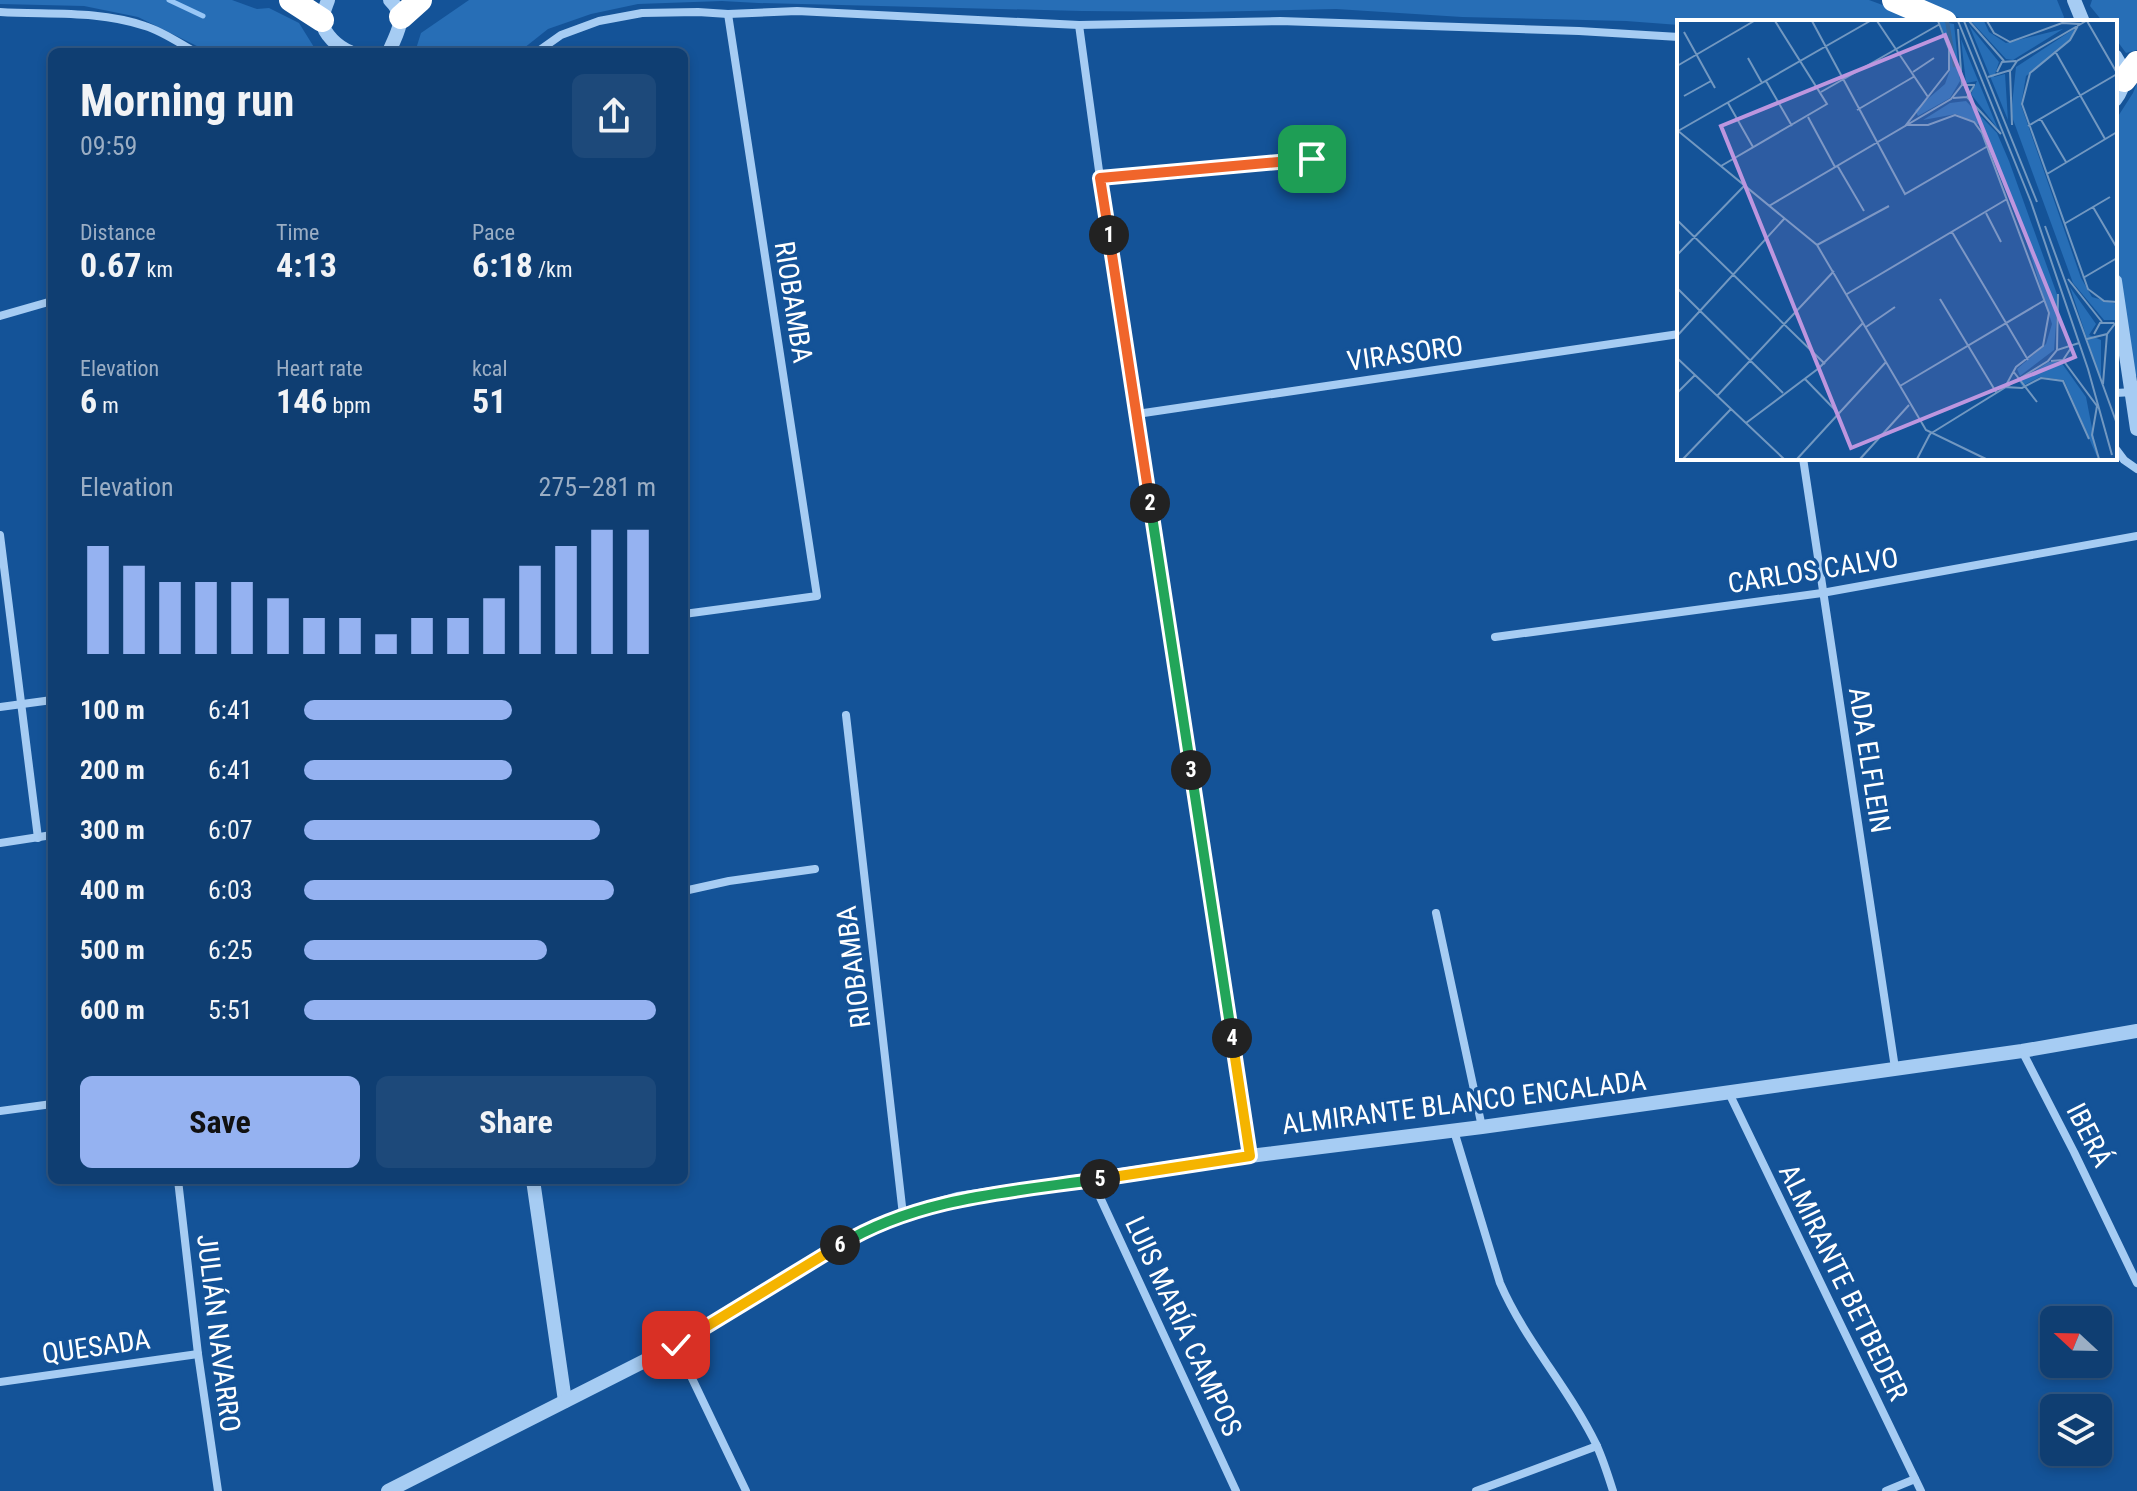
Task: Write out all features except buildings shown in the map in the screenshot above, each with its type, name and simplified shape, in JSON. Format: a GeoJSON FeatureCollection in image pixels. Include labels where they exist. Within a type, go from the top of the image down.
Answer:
{"type":"FeatureCollection","features":[{"type":"Feature","properties":{"kind":"highway"},"geometry":{"type":"LineString","coordinates":[[291,0],[325,10]]}},
{"type":"Feature","properties":{"kind":"highway"},"geometry":{"type":"LineString","coordinates":[[395,9],[420,0]]}},
{"type":"Feature","properties":{"kind":"highway"},"geometry":{"type":"LineString","coordinates":[[1894,0],[1940,20]]}},
{"type":"Feature","properties":{"kind":"street"},"geometry":{"type":"LineString","coordinates":[[391,47],[401,27],[395,9]]}},
{"type":"Feature","properties":{"kind":"street"},"geometry":{"type":"LineString","coordinates":[[325,10],[328,35],[343,48]]}},
{"type":"Feature","properties":{"kind":"street"},"geometry":{"type":"LineString","coordinates":[[543,48],[561,35],[599,21],[642,13],[797,11],[1079,25],[1280,21],[1677,37]]}},
{"type":"Feature","properties":{"kind":"street"},"geometry":{"type":"LineString","coordinates":[[0,12],[89,13],[146,26],[187,48]]}},
{"type":"Feature","properties":{"kind":"street","name":"RIOBAMBA"},"geometry":{"type":"LineString","coordinates":[[688,613],[817,596],[728,14]]}},
{"type":"Feature","properties":{"kind":"street"},"geometry":{"type":"LineString","coordinates":[[1079,25],[1250,1156]]}},
{"type":"Feature","properties":{"kind":"street"},"geometry":{"type":"LineString","coordinates":[[2117,59],[2125,81]]}},
{"type":"Feature","properties":{"kind":"street"},"geometry":{"type":"LineString","coordinates":[[1100,178],[1312,159]]}},
{"type":"Feature","properties":{"kind":"street"},"geometry":{"type":"LineString","coordinates":[[2117,293],[2134,392],[2137,429]]}},
{"type":"Feature","properties":{"kind":"street"},"geometry":{"type":"LineString","coordinates":[[0,316],[48,302]]}},
{"type":"Feature","properties":{"kind":"street","name":"VIRASORO"},"geometry":{"type":"LineString","coordinates":[[1137,414],[1677,334]]}},
{"type":"Feature","properties":{"kind":"street"},"geometry":{"type":"LineString","coordinates":[[2117,451],[2137,469]]}},
{"type":"Feature","properties":{"kind":"street","name":"ADA ELFLEIN"},"geometry":{"type":"LineString","coordinates":[[1803,460],[1895,1068]]}},
{"type":"Feature","properties":{"kind":"street"},"geometry":{"type":"LineString","coordinates":[[0,535],[38,838]]}},
{"type":"Feature","properties":{"kind":"street","name":"CARLOS CALVO"},"geometry":{"type":"LineString","coordinates":[[1495,637],[1822,593],[2137,536]]}},
{"type":"Feature","properties":{"kind":"street"},"geometry":{"type":"LineString","coordinates":[[0,707],[48,701]]}},
{"type":"Feature","properties":{"kind":"street","name":"RIOBAMBA"},"geometry":{"type":"LineString","coordinates":[[846,715],[903,1215]]}},
{"type":"Feature","properties":{"kind":"street"},"geometry":{"type":"LineString","coordinates":[[0,843],[48,836]]}},
{"type":"Feature","properties":{"kind":"street"},"geometry":{"type":"LineString","coordinates":[[688,890],[815,869]]}},
{"type":"Feature","properties":{"kind":"street"},"geometry":{"type":"LineString","coordinates":[[1436,913],[1482,1127]]}},
{"type":"Feature","properties":{"kind":"street","name":"ALMIRANTE BLANCO ENCALADA"},"geometry":{"type":"LineString","coordinates":[[390,1490],[676,1345],[857,1235],[903,1215],[958,1199],[1250,1156],[1729,1093],[2022,1051],[2137,1031]]}},
{"type":"Feature","properties":{"kind":"street","name":"IBERÁ"},"geometry":{"type":"LineString","coordinates":[[2022,1051],[2137,1283]]}},
{"type":"Feature","properties":{"kind":"street","name":"ALMIRANTE BETBEDER"},"geometry":{"type":"LineString","coordinates":[[1729,1093],[1921,1491]]}},
{"type":"Feature","properties":{"kind":"street"},"geometry":{"type":"LineString","coordinates":[[0,1111],[48,1105]]}},
{"type":"Feature","properties":{"kind":"street"},"geometry":{"type":"LineString","coordinates":[[1454,1131],[1509,1304],[1577,1410],[1597,1446],[1613,1491]]}},
{"type":"Feature","properties":{"kind":"street","name":"LUIS MARÍA CAMPOS"},"geometry":{"type":"LineString","coordinates":[[1092,1180],[1236,1491]]}},
{"type":"Feature","properties":{"kind":"street","name":"JULIÁN NAVARRO"},"geometry":{"type":"LineString","coordinates":[[178,1184],[218,1491]]}},
{"type":"Feature","properties":{"kind":"street"},"geometry":{"type":"LineString","coordinates":[[534,1184],[565,1401]]}},
{"type":"Feature","properties":{"kind":"street"},"geometry":{"type":"LineString","coordinates":[[676,1345],[746,1491]]}},
{"type":"Feature","properties":{"kind":"street","name":"QUESADA"},"geometry":{"type":"LineString","coordinates":[[0,1382],[198,1354]]}},
{"type":"Feature","properties":{"kind":"street"},"geometry":{"type":"LineString","coordinates":[[1476,1491],[1597,1446]]}},
{"type":"Feature","properties":{"kind":"street"},"geometry":{"type":"LineString","coordinates":[[1886,1491],[1915,1479]]}},
{"type":"Feature","properties":{"kind":"shaded area"},"geometry":{"type":"Polygon","coordinates":[[[0,0],[232,0],[257,9],[269,8],[299,23],[315,48],[201,48],[138,17],[84,6],[0,4],[0,0]]]}},
{"type":"Feature","properties":{"kind":"shaded area"},"geometry":{"type":"Polygon","coordinates":[[[469,0],[1869,0],[1920,20],[1677,20],[1677,25],[1336,9],[1082,11],[722,1],[638,4],[591,14],[548,29],[524,48],[416,48],[421,33],[469,0]]]}},
{"type":"Feature","properties":{"kind":"shaded area"},"geometry":{"type":"Polygon","coordinates":[[[1913,0],[2057,0],[2064,17],[2063,20],[1965,20],[1913,0]]]}},
{"type":"Feature","properties":{"kind":"shaded area"},"geometry":{"type":"Polygon","coordinates":[[[2092,0],[2137,0],[2137,50],[2126,53],[2117,41],[2117,20],[2101,20],[2090,6],[2092,0]]]}},
{"type":"Feature","properties":{"kind":"shaded area"},"geometry":{"type":"Polygon","coordinates":[[[2137,83],[2137,376],[2134,375],[2117,263],[2117,118],[2137,83]]]}},
{"type":"Feature","properties":{"kind":"waterway"},"geometry":{"type":"LineString","coordinates":[[169,0],[203,16]]}},
{"type":"Feature","properties":{"kind":"route"},"geometry":{"type":"LineString","coordinates":[[676,1345],[857,1235],[903,1215],[958,1199],[1250,1156],[1100,178],[1312,159]]}}]}
